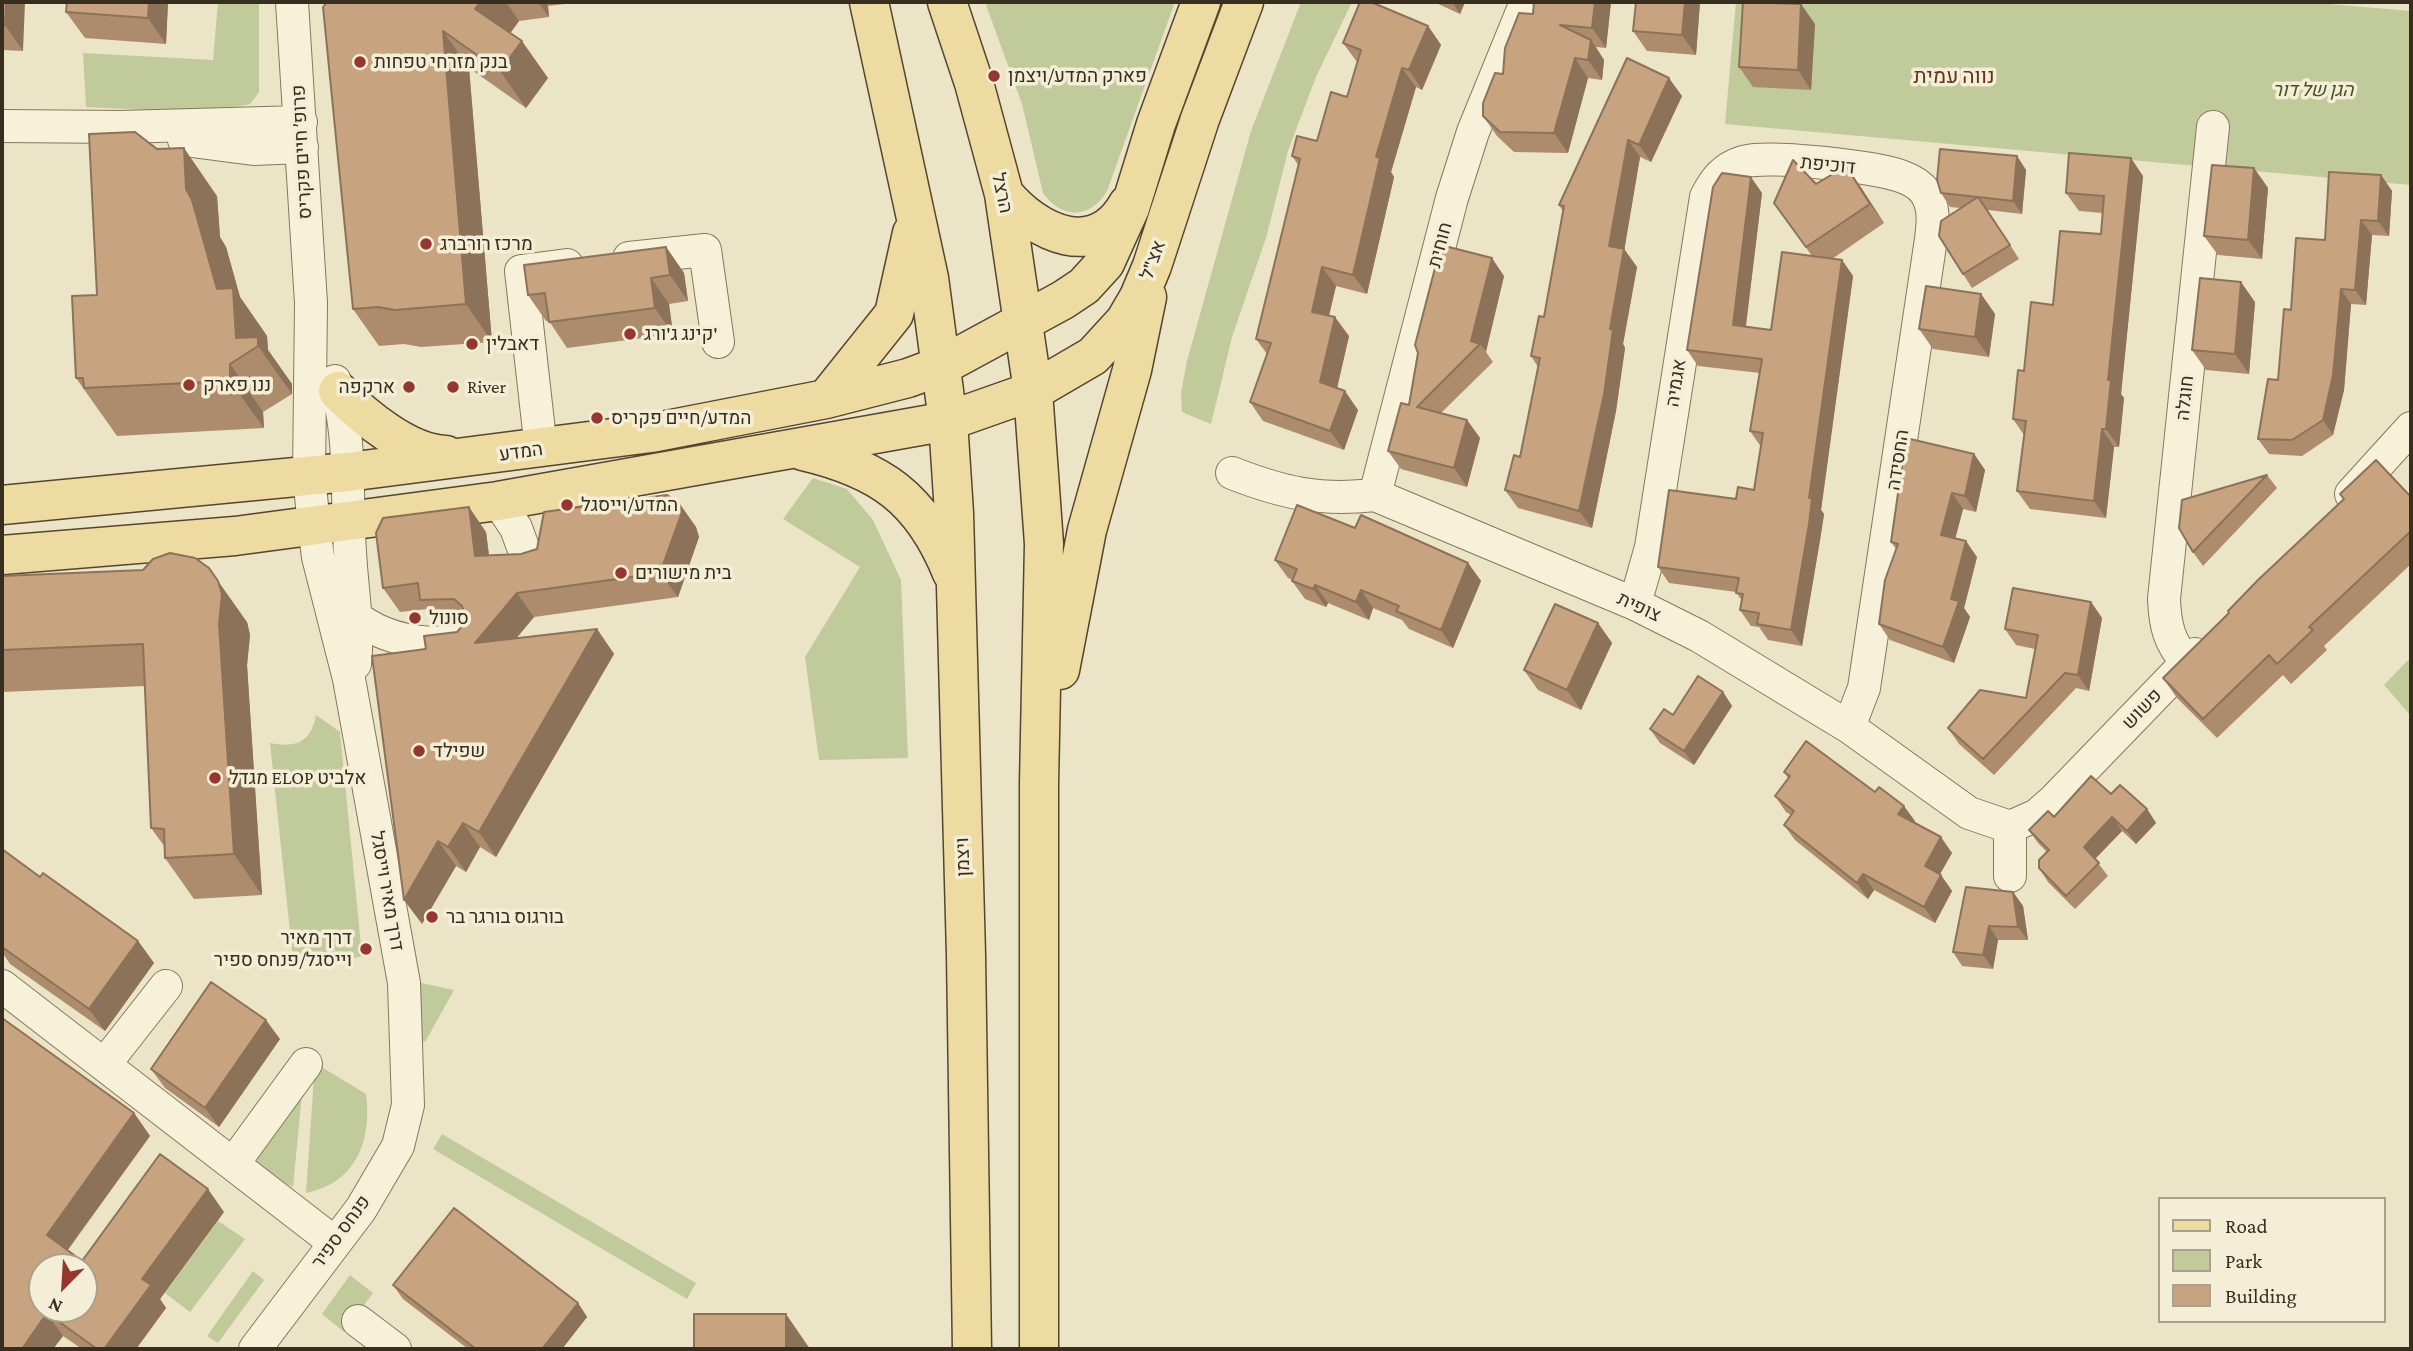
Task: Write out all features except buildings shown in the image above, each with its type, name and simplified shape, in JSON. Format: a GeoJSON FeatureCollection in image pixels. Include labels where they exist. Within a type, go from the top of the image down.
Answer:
{"type":"FeatureCollection","features":[{"type":"Feature","properties":{"kind":"main road"},"geometry":{"type":"LineString","coordinates":[[869,2],[915,213],[943,365]]}},
{"type":"Feature","properties":{"kind":"main road","name":"הרצל"},"geometry":{"type":"LineString","coordinates":[[947,2],[974,83],[1004,194],[1033,391]]}},
{"type":"Feature","properties":{"kind":"main road","name":"אצ\"ל"},"geometry":{"type":"LineString","coordinates":[[1023,323],[1084,286],[1096,275],[1119,237],[1201,2]]}},
{"type":"Feature","properties":{"kind":"main road","name":"אצ\"ל"},"geometry":{"type":"LineString","coordinates":[[948,421],[1033,391],[1077,367],[1111,339],[1125,321],[1152,266],[1200,120],[1244,2]]}},
{"type":"Feature","properties":{"kind":"main road"},"geometry":{"type":"LineString","coordinates":[[1004,194],[1030,221],[1055,233],[1083,237],[1096,235],[1118,219],[1127,208],[1139,180]]}},
{"type":"Feature","properties":{"kind":"main road"},"geometry":{"type":"LineString","coordinates":[[826,399],[894,314],[908,259],[915,213]]}},
{"type":"Feature","properties":{"kind":"main road"},"geometry":{"type":"LineString","coordinates":[[1039,783],[1087,530],[1140,337],[1152,266]]}},
{"type":"Feature","properties":{"kind":"main road","name":"המדע"},"geometry":{"type":"LineString","coordinates":[[2,505],[348,472],[651,433],[826,399],[908,378],[943,365],[1023,323]]}},
{"type":"Feature","properties":{"kind":"main road","name":"ויצמן"},"geometry":{"type":"LineString","coordinates":[[943,365],[956,582],[966,955],[972,1349]]}},
{"type":"Feature","properties":{"kind":"main road"},"geometry":{"type":"LineString","coordinates":[[338,391],[376,426],[417,447],[441,455],[487,456]]}},
{"type":"Feature","properties":{"kind":"main road"},"geometry":{"type":"LineString","coordinates":[[1033,391],[1044,544],[1039,783],[1039,1349]]}},
{"type":"Feature","properties":{"kind":"main road"},"geometry":{"type":"LineString","coordinates":[[2,555],[146,545],[498,501],[948,421]]}},
{"type":"Feature","properties":{"kind":"main road"},"geometry":{"type":"LineString","coordinates":[[795,449],[841,460],[892,486],[928,524],[956,582]]}},
{"type":"Feature","properties":{"kind":"street","name":"פרופ׳ חיים פקריס"},"geometry":{"type":"LineString","coordinates":[[292,2],[311,303],[309,475],[332,523]]}},
{"type":"Feature","properties":{"kind":"street","name":"חוחית"},"geometry":{"type":"LineString","coordinates":[[1374,495],[1452,198],[1474,132],[1526,2]]}},
{"type":"Feature","properties":{"kind":"street"},"geometry":{"type":"LineString","coordinates":[[2,125],[121,127],[253,149],[302,135]]}},
{"type":"Feature","properties":{"kind":"street","name":"חוגלה"},"geometry":{"type":"LineString","coordinates":[[2187,662],[2172,644],[2165,625],[2164,599],[2213,127]]}},
{"type":"Feature","properties":{"kind":"street","name":"דוכיפת"},"geometry":{"type":"LineString","coordinates":[[1728,168],[1746,160],[1769,159],[1881,171],[1902,176],[1924,191]]}},
{"type":"Feature","properties":{"kind":"street","name":"אגמיה"},"geometry":{"type":"LineString","coordinates":[[1635,604],[1651,547],[1706,197],[1715,179],[1728,168]]}},
{"type":"Feature","properties":{"kind":"street","name":"החסידה"},"geometry":{"type":"LineString","coordinates":[[1849,727],[1864,688],[1931,239],[1933,212],[1924,191]]}},
{"type":"Feature","properties":{"kind":"street"},"geometry":{"type":"LineString","coordinates":[[541,449],[521,271],[705,250],[718,342]]}},
{"type":"Feature","properties":{"kind":"street","name":"פרופ׳ חיים פקריס"},"geometry":{"type":"LineString","coordinates":[[311,303],[338,391],[345,429],[348,472],[332,523]]}},
{"type":"Feature","properties":{"kind":"street"},"geometry":{"type":"LineString","coordinates":[[2327,518],[2411,428]]}},
{"type":"Feature","properties":{"kind":"street","name":"צופית"},"geometry":{"type":"LineString","coordinates":[[1232,472],[1296,495],[1346,498],[1374,495],[1635,604],[1699,636],[1849,727],[1969,813],[2010,827]]}},
{"type":"Feature","properties":{"kind":"street"},"geometry":{"type":"LineString","coordinates":[[498,501],[534,561],[549,492]]}},
{"type":"Feature","properties":{"kind":"street","name":"דרך מאיר וייסגל"},"geometry":{"type":"LineString","coordinates":[[332,523],[357,618],[352,671]]}},
{"type":"Feature","properties":{"kind":"street","name":"דרך מאיר וייסגל"},"geometry":{"type":"LineString","coordinates":[[332,523],[318,557],[352,671],[404,983],[408,1105]]}},
{"type":"Feature","properties":{"kind":"street"},"geometry":{"type":"LineString","coordinates":[[357,618],[371,628],[407,639],[435,645],[464,641]]}},
{"type":"Feature","properties":{"kind":"street","name":"פשוש"},"geometry":{"type":"LineString","coordinates":[[2010,827],[2037,815],[2053,801],[2215,633]]}},
{"type":"Feature","properties":{"kind":"street"},"geometry":{"type":"LineString","coordinates":[[352,671],[407,639]]}},
{"type":"Feature","properties":{"kind":"street"},"geometry":{"type":"LineString","coordinates":[[2010,827],[2010,876]]}},
{"type":"Feature","properties":{"kind":"street"},"geometry":{"type":"LineString","coordinates":[[2,986],[335,1242]]}},
{"type":"Feature","properties":{"kind":"street"},"geometry":{"type":"LineString","coordinates":[[104,1065],[166,986]]}},
{"type":"Feature","properties":{"kind":"street"},"geometry":{"type":"LineString","coordinates":[[233,1164],[306,1064]]}},
{"type":"Feature","properties":{"kind":"street","name":"פנחס ספיר"},"geometry":{"type":"LineString","coordinates":[[255,1349],[361,1209],[398,1146],[408,1105]]}},
{"type":"Feature","properties":{"kind":"street"},"geometry":{"type":"LineString","coordinates":[[358,1321],[395,1349]]}},
{"type":"Feature","properties":{"kind":"green space"},"geometry":{"type":"Polygon","coordinates":[[[218,2],[259,2],[259,92],[250,104],[207,113],[86,107],[83,53],[213,60],[218,2]]]}},
{"type":"Feature","properties":{"kind":"green space"},"geometry":{"type":"Polygon","coordinates":[[[985,2],[1175,2],[1107,191],[1092,207],[1084,211],[1075,213],[1058,208],[1043,193],[1022,104],[985,2]]]}},
{"type":"Feature","properties":{"kind":"green space"},"geometry":{"type":"Polygon","coordinates":[[[1301,2],[1352,2],[1316,77],[1288,151],[1266,238],[1232,337],[1211,424],[1182,412],[1181,393],[1187,361],[1251,131],[1301,2]]]}},
{"type":"Feature","properties":{"kind":"green space","name":"הגן של דור"},"geometry":{"type":"Polygon","coordinates":[[[1736,2],[2306,2],[2411,11],[2411,185],[1725,124],[1736,2]]]}},
{"type":"Feature","properties":{"kind":"green space"},"geometry":{"type":"Polygon","coordinates":[[[813,478],[847,489],[873,520],[901,580],[908,758],[819,760],[805,657],[860,567],[783,519],[813,478]]]}},
{"type":"Feature","properties":{"kind":"green space"},"geometry":{"type":"Polygon","coordinates":[[[2411,657],[2411,716],[2384,685],[2411,657]]]}},
{"type":"Feature","properties":{"kind":"green space"},"geometry":{"type":"Polygon","coordinates":[[[316,715],[340,732],[362,956],[334,964],[293,960],[270,743],[287,745],[300,741],[310,732],[316,715]]]}},
{"type":"Feature","properties":{"kind":"green space"},"geometry":{"type":"Polygon","coordinates":[[[412,981],[454,990],[425,1042],[413,1038],[412,981]]]}},
{"type":"Feature","properties":{"kind":"green space"},"geometry":{"type":"Polygon","coordinates":[[[315,1063],[366,1094],[366,1128],[363,1143],[349,1170],[323,1188],[306,1193],[315,1063]]]}},
{"type":"Feature","properties":{"kind":"green space"},"geometry":{"type":"Polygon","coordinates":[[[303,1083],[293,1187],[250,1169],[263,1136],[303,1083]]]}},
{"type":"Feature","properties":{"kind":"green space"},"geometry":{"type":"Polygon","coordinates":[[[442,1134],[696,1283],[687,1299],[433,1149],[442,1134]]]}},
{"type":"Feature","properties":{"kind":"green space"},"geometry":{"type":"Polygon","coordinates":[[[218,1221],[245,1239],[190,1312],[165,1293],[218,1221]]]}},
{"type":"Feature","properties":{"kind":"green space"},"geometry":{"type":"Polygon","coordinates":[[[253,1271],[264,1280],[218,1343],[207,1336],[253,1271]]]}},
{"type":"Feature","properties":{"kind":"green space"},"geometry":{"type":"Polygon","coordinates":[[[350,1275],[373,1293],[344,1332],[322,1314],[350,1275]]]}},
{"type":"Feature","properties":{"kind":"place","name":"בנק מזרחי טפחות"},"geometry":{"type":"Point","coordinates":[360,62]}},
{"type":"Feature","properties":{"kind":"place","name":"פארק המדע/ויצמן"},"geometry":{"type":"Point","coordinates":[994,76]}},
{"type":"Feature","properties":{"kind":"place","name":"מרכז רורברג"},"geometry":{"type":"Point","coordinates":[426,244]}},
{"type":"Feature","properties":{"kind":"place","name":"קינג ג'ורג'"},"geometry":{"type":"Point","coordinates":[630,334]}},
{"type":"Feature","properties":{"kind":"place","name":"דאבלין"},"geometry":{"type":"Point","coordinates":[472,344]}},
{"type":"Feature","properties":{"kind":"place","name":"ננו פארק"},"geometry":{"type":"Point","coordinates":[189,385]}},
{"type":"Feature","properties":{"kind":"place","name":"ארקפה"},"geometry":{"type":"Point","coordinates":[409,387]}},
{"type":"Feature","properties":{"kind":"place","name":"River"},"geometry":{"type":"Point","coordinates":[453,387]}},
{"type":"Feature","properties":{"kind":"place","name":"המדע/חיים פקריס"},"geometry":{"type":"Point","coordinates":[597,418]}},
{"type":"Feature","properties":{"kind":"place","name":"המדע/וייסגל"},"geometry":{"type":"Point","coordinates":[567,505]}},
{"type":"Feature","properties":{"kind":"place","name":"בית מישורים"},"geometry":{"type":"Point","coordinates":[621,573]}},
{"type":"Feature","properties":{"kind":"place","name":"סונול"},"geometry":{"type":"Point","coordinates":[415,618]}},
{"type":"Feature","properties":{"kind":"place","name":"שפילד"},"geometry":{"type":"Point","coordinates":[419,751]}},
{"type":"Feature","properties":{"kind":"place","name":"מגדל ELOP אלביט"},"geometry":{"type":"Point","coordinates":[215,778]}},
{"type":"Feature","properties":{"kind":"place","name":"בורגוס בורגר בר"},"geometry":{"type":"Point","coordinates":[432,917]}},
{"type":"Feature","properties":{"kind":"place","name":"דרך מאיר וייסגל/פנחס ספיר"},"geometry":{"type":"Point","coordinates":[366,949]}},
{"type":"Feature","properties":{"kind":"district","name":"נווה עמית"},"geometry":{"type":"Point","coordinates":[1954,77]}}]}
